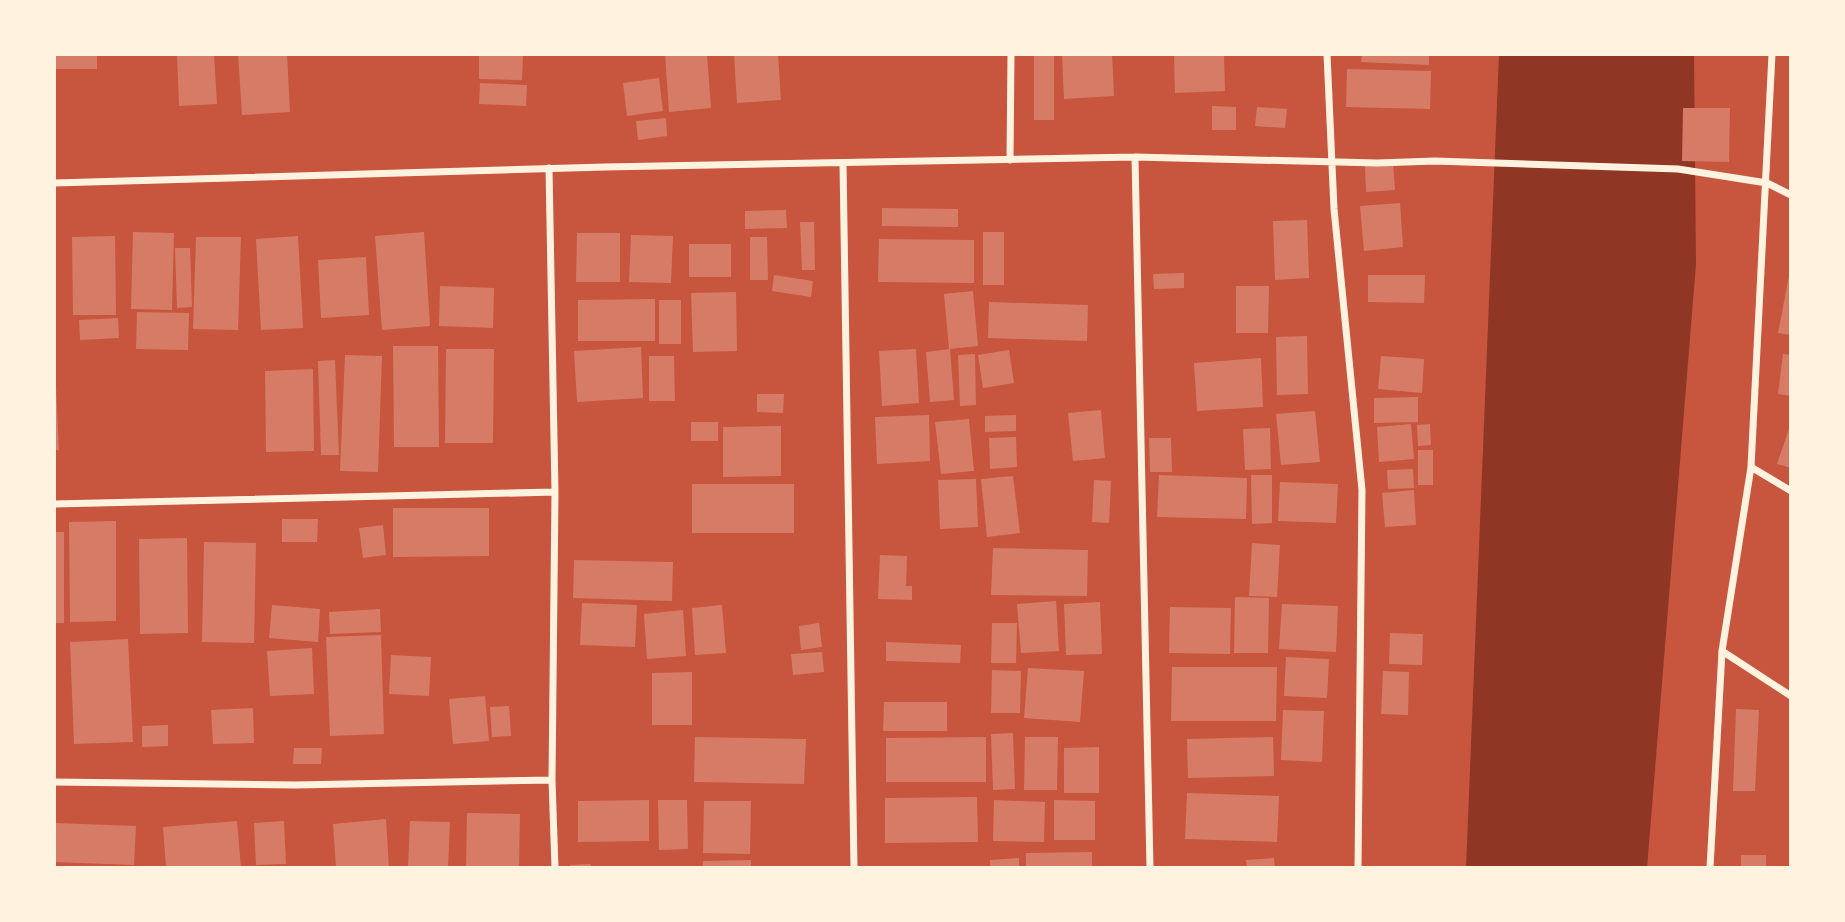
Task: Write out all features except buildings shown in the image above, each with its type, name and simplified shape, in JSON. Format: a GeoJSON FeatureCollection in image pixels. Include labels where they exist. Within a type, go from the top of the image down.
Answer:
{"type":"FeatureCollection","features":[{"type":"Feature","properties":{"kind":"street"},"geometry":{"type":"LineString","coordinates":[[1010,160],[1011,54]]}},
{"type":"Feature","properties":{"kind":"street"},"geometry":{"type":"LineString","coordinates":[[1327,54],[1330,162],[1362,490],[1358,868]]}},
{"type":"Feature","properties":{"kind":"street"},"geometry":{"type":"LineString","coordinates":[[1710,868],[1722,651],[1751,467],[1772,54]]}},
{"type":"Feature","properties":{"kind":"street"},"geometry":{"type":"LineString","coordinates":[[1135,158],[1150,868]]}},
{"type":"Feature","properties":{"kind":"street"},"geometry":{"type":"LineString","coordinates":[[54,183],[549,168],[1135,158],[1435,161],[1678,169],[1767,183],[1791,195]]}},
{"type":"Feature","properties":{"kind":"street"},"geometry":{"type":"LineString","coordinates":[[844,163],[854,868]]}},
{"type":"Feature","properties":{"kind":"street"},"geometry":{"type":"LineString","coordinates":[[549,168],[555,492],[552,780],[555,868]]}},
{"type":"Feature","properties":{"kind":"street"},"geometry":{"type":"LineString","coordinates":[[1751,467],[1791,491]]}},
{"type":"Feature","properties":{"kind":"street"},"geometry":{"type":"LineString","coordinates":[[54,504],[555,492]]}},
{"type":"Feature","properties":{"kind":"street"},"geometry":{"type":"LineString","coordinates":[[1722,651],[1791,696]]}},
{"type":"Feature","properties":{"kind":"street"},"geometry":{"type":"LineString","coordinates":[[54,782],[296,785],[552,780]]}},
{"type":"Feature","properties":{"kind":"shaded area"},"geometry":{"type":"Polygon","coordinates":[[[1499,54],[1694,54],[1696,264],[1647,868],[1466,868],[1499,54]]]}}]}
